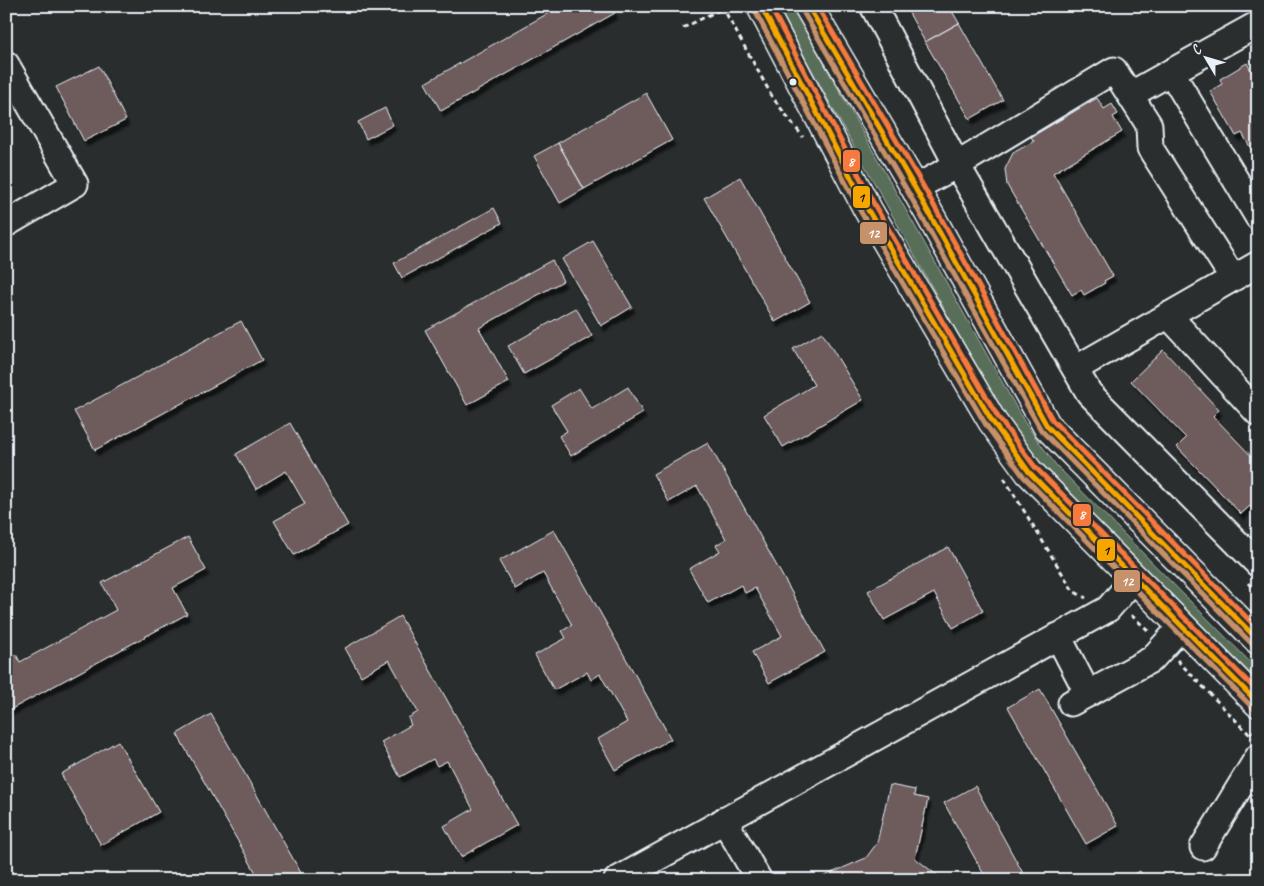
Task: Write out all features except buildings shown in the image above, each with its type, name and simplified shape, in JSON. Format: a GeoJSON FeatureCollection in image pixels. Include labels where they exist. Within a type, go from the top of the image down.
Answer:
{"type":"FeatureCollection","features":[{"type":"Feature","properties":{"kind":"main road"},"geometry":{"type":"LineString","coordinates":[[761,6],[868,210],[992,420],[1029,472],[1133,580],[1258,703]]}},
{"type":"Feature","properties":{"kind":"main road"},"geometry":{"type":"LineString","coordinates":[[808,6],[915,188],[1047,426],[1258,640]]}},
{"type":"Feature","properties":{"kind":"street"},"geometry":{"type":"LineString","coordinates":[[873,6],[957,165],[1089,392],[1258,564]]}},
{"type":"Feature","properties":{"kind":"street"},"geometry":{"type":"LineString","coordinates":[[1130,95],[1258,24]]}},
{"type":"Feature","properties":{"kind":"street"},"geometry":{"type":"LineString","coordinates":[[6,64],[75,184],[7,222]]}},
{"type":"Feature","properties":{"kind":"street"},"geometry":{"type":"LineString","coordinates":[[915,188],[957,165],[1114,70],[1148,125],[1150,148],[1233,278]]}},
{"type":"Feature","properties":{"kind":"street"},"geometry":{"type":"LineString","coordinates":[[1171,72],[1258,217]]}},
{"type":"Feature","properties":{"kind":"street"},"geometry":{"type":"LineString","coordinates":[[1075,369],[1258,264]]}},
{"type":"Feature","properties":{"kind":"street"},"geometry":{"type":"LineString","coordinates":[[1168,316],[1258,414]]}},
{"type":"Feature","properties":{"kind":"street"},"geometry":{"type":"LineString","coordinates":[[617,880],[1108,609],[1133,580]]}},
{"type":"Feature","properties":{"kind":"street"},"geometry":{"type":"LineString","coordinates":[[1058,636],[1080,698],[1152,659],[1181,627]]}},
{"type":"Feature","properties":{"kind":"street"},"geometry":{"type":"LineString","coordinates":[[1203,847],[1258,758]]}},
{"type":"Feature","properties":{"kind":"street"},"geometry":{"type":"LineString","coordinates":[[724,820],[759,880]]}},
{"type":"Feature","properties":{"kind":"path"},"geometry":{"type":"LineString","coordinates":[[683,28],[723,8]]}},
{"type":"Feature","properties":{"kind":"path"},"geometry":{"type":"LineString","coordinates":[[1250,734],[1258,727]]}},
{"type":"Feature","properties":{"kind":"green space"},"geometry":{"type":"Polygon","coordinates":[[[776,6],[792,6],[1025,423],[1056,465],[1258,670],[1258,692],[1017,440],[776,6]]]}},
{"type":"Feature","properties":{"kind":"transit line","name":"1"},"geometry":{"type":"LineString","coordinates":[[761,6],[868,210],[992,421],[1029,472],[1258,703]]}},
{"type":"Feature","properties":{"kind":"transit line","name":"8"},"geometry":{"type":"LineString","coordinates":[[770,6],[875,206],[998,417],[1035,467],[1258,692]]}},
{"type":"Feature","properties":{"kind":"transit line","name":"1"},"geometry":{"type":"LineString","coordinates":[[808,6],[915,188],[1047,426],[1258,640]]}},
{"type":"Feature","properties":{"kind":"transit line","name":"8"},"geometry":{"type":"LineString","coordinates":[[817,6],[922,184],[1053,421],[1258,629]]}},
{"type":"Feature","properties":{"kind":"transit line","name":"12"},"geometry":{"type":"LineString","coordinates":[[754,9],[862,214],[986,425],[1024,477],[1253,708]]}},
{"type":"Feature","properties":{"kind":"transit line","name":"12"},"geometry":{"type":"LineString","coordinates":[[802,10],[908,192],[1041,430],[1253,645]]}}]}
